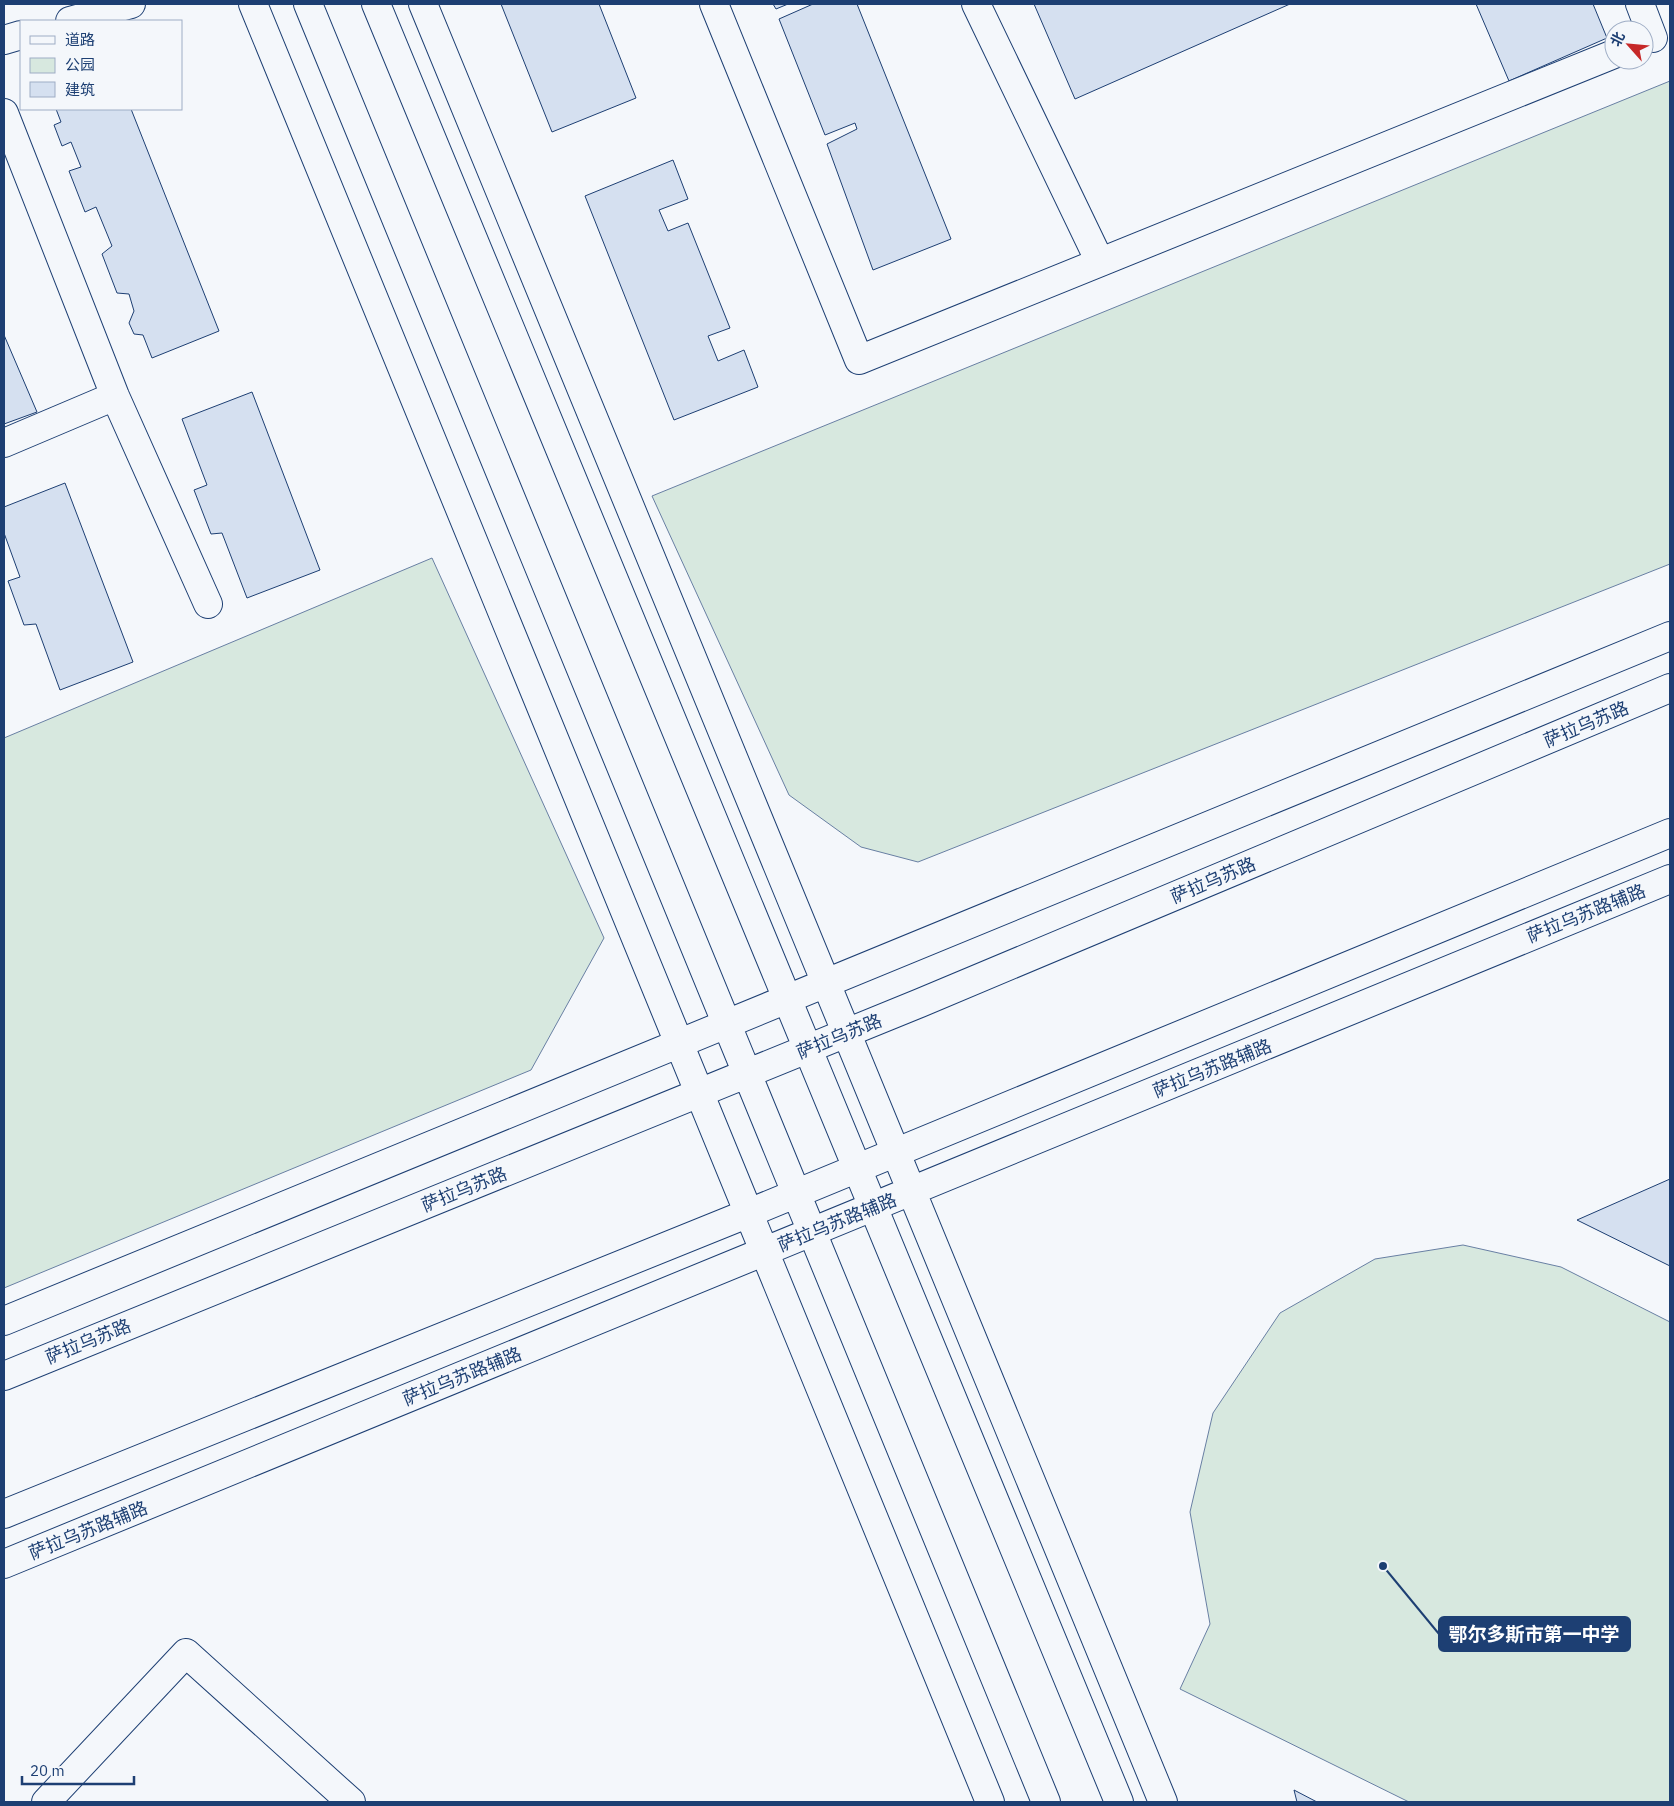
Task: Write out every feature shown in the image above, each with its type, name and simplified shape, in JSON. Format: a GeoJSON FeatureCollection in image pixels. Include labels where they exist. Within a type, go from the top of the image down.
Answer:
{"type":"FeatureCollection","features":[{"type":"Feature","properties":{"kind":"street"},"geometry":{"type":"LineString","coordinates":[[74,20],[131,4]]}},
{"type":"Feature","properties":{"kind":"street"},"geometry":{"type":"LineString","coordinates":[[253,4],[990,1802]]}},
{"type":"Feature","properties":{"kind":"street"},"geometry":{"type":"LineString","coordinates":[[308,4],[1046,1802]]}},
{"type":"Feature","properties":{"kind":"street"},"geometry":{"type":"LineString","coordinates":[[376,4],[1119,1802]]}},
{"type":"Feature","properties":{"kind":"street"},"geometry":{"type":"LineString","coordinates":[[423,4],[1164,1802]]}},
{"type":"Feature","properties":{"kind":"street"},"geometry":{"type":"LineString","coordinates":[[714,4],[859,360],[1604,58]]}},
{"type":"Feature","properties":{"kind":"street"},"geometry":{"type":"LineString","coordinates":[[976,4],[1100,262]]}},
{"type":"Feature","properties":{"kind":"street"},"geometry":{"type":"LineString","coordinates":[[1640,4],[1656,37]]}},
{"type":"Feature","properties":{"kind":"street"},"geometry":{"type":"LineString","coordinates":[[4,40],[20,35]]}},
{"type":"Feature","properties":{"kind":"street"},"geometry":{"type":"LineString","coordinates":[[4,113],[115,396],[208,604]]}},
{"type":"Feature","properties":{"kind":"street"},"geometry":{"type":"LineString","coordinates":[[4,443],[115,396]]}},
{"type":"Feature","properties":{"kind":"street"},"geometry":{"type":"LineString","coordinates":[[4,1321],[1670,636]]}},
{"type":"Feature","properties":{"kind":"street","name":"萨拉乌苏路"},"geometry":{"type":"LineString","coordinates":[[4,1376],[847,1033],[1670,688]]}},
{"type":"Feature","properties":{"kind":"street"},"geometry":{"type":"LineString","coordinates":[[4,1514],[749,1213],[1670,833]]}},
{"type":"Feature","properties":{"kind":"street","name":"萨拉乌苏路辅路"},"geometry":{"type":"LineString","coordinates":[[4,1564],[1670,879]]}},
{"type":"Feature","properties":{"kind":"street"},"geometry":{"type":"LineString","coordinates":[[46,1802],[186,1653],[351,1802]]}},
{"type":"Feature","properties":{"kind":"green space"},"geometry":{"type":"Polygon","coordinates":[[[1670,81],[1670,564],[918,862],[861,847],[789,795],[652,496],[1670,81]]]}},
{"type":"Feature","properties":{"kind":"green space"},"geometry":{"type":"Polygon","coordinates":[[[432,558],[604,938],[531,1070],[4,1288],[4,738],[432,558]]]}},
{"type":"Feature","properties":{"kind":"green space"},"geometry":{"type":"Polygon","coordinates":[[[1463,1245],[1561,1267],[1670,1322],[1670,1802],[1409,1802],[1180,1689],[1210,1624],[1190,1512],[1213,1413],[1280,1313],[1375,1259],[1463,1245]]]}},
{"type":"Feature","properties":{"kind":"building"},"geometry":{"type":"Polygon","coordinates":[[[501,4],[599,4],[636,98],[552,132],[501,4]]]}},
{"type":"Feature","properties":{"kind":"building"},"geometry":{"type":"Polygon","coordinates":[[[773,4],[788,4],[776,9],[773,4]]]}},
{"type":"Feature","properties":{"kind":"building"},"geometry":{"type":"Polygon","coordinates":[[[813,4],[857,4],[951,239],[873,270],[827,144],[857,129],[855,123],[825,135],[779,19],[813,4]]]}},
{"type":"Feature","properties":{"kind":"building"},"geometry":{"type":"Polygon","coordinates":[[[1034,4],[1290,4],[1075,99],[1034,4]]]}},
{"type":"Feature","properties":{"kind":"building"},"geometry":{"type":"Polygon","coordinates":[[[1476,4],[1593,4],[1604,31],[1604,39],[1509,81],[1476,4]]]}},
{"type":"Feature","properties":{"kind":"building"},"geometry":{"type":"Polygon","coordinates":[[[56,110],[131,110],[219,331],[152,358],[143,335],[134,334],[129,323],[134,311],[129,294],[117,293],[102,254],[112,246],[96,207],[85,212],[69,171],[81,167],[71,142],[62,146],[54,125],[61,122],[56,110]]]}},
{"type":"Feature","properties":{"kind":"building"},"geometry":{"type":"Polygon","coordinates":[[[673,160],[688,199],[659,210],[668,231],[688,223],[730,328],[708,336],[718,361],[744,350],[758,387],[674,420],[585,196],[673,160]]]}},
{"type":"Feature","properties":{"kind":"building"},"geometry":{"type":"Polygon","coordinates":[[[4,335],[37,412],[4,424],[4,335]]]}},
{"type":"Feature","properties":{"kind":"building"},"geometry":{"type":"Polygon","coordinates":[[[252,392],[320,570],[247,598],[222,533],[211,534],[194,490],[207,485],[182,419],[252,392]]]}},
{"type":"Feature","properties":{"kind":"building"},"geometry":{"type":"Polygon","coordinates":[[[65,483],[133,662],[60,690],[36,624],[24,625],[8,581],[20,577],[4,533],[4,507],[65,483]]]}},
{"type":"Feature","properties":{"kind":"building"},"geometry":{"type":"Polygon","coordinates":[[[1670,1179],[1670,1266],[1577,1220],[1670,1179]]]}},
{"type":"Feature","properties":{"kind":"building"},"geometry":{"type":"Polygon","coordinates":[[[1294,1790],[1317,1802],[1297,1802],[1294,1790]]]}},
{"type":"Feature","properties":{"kind":"place","name":"鄂尔多斯市第一中学"},"geometry":{"type":"Point","coordinates":[1383,1566]}}]}
